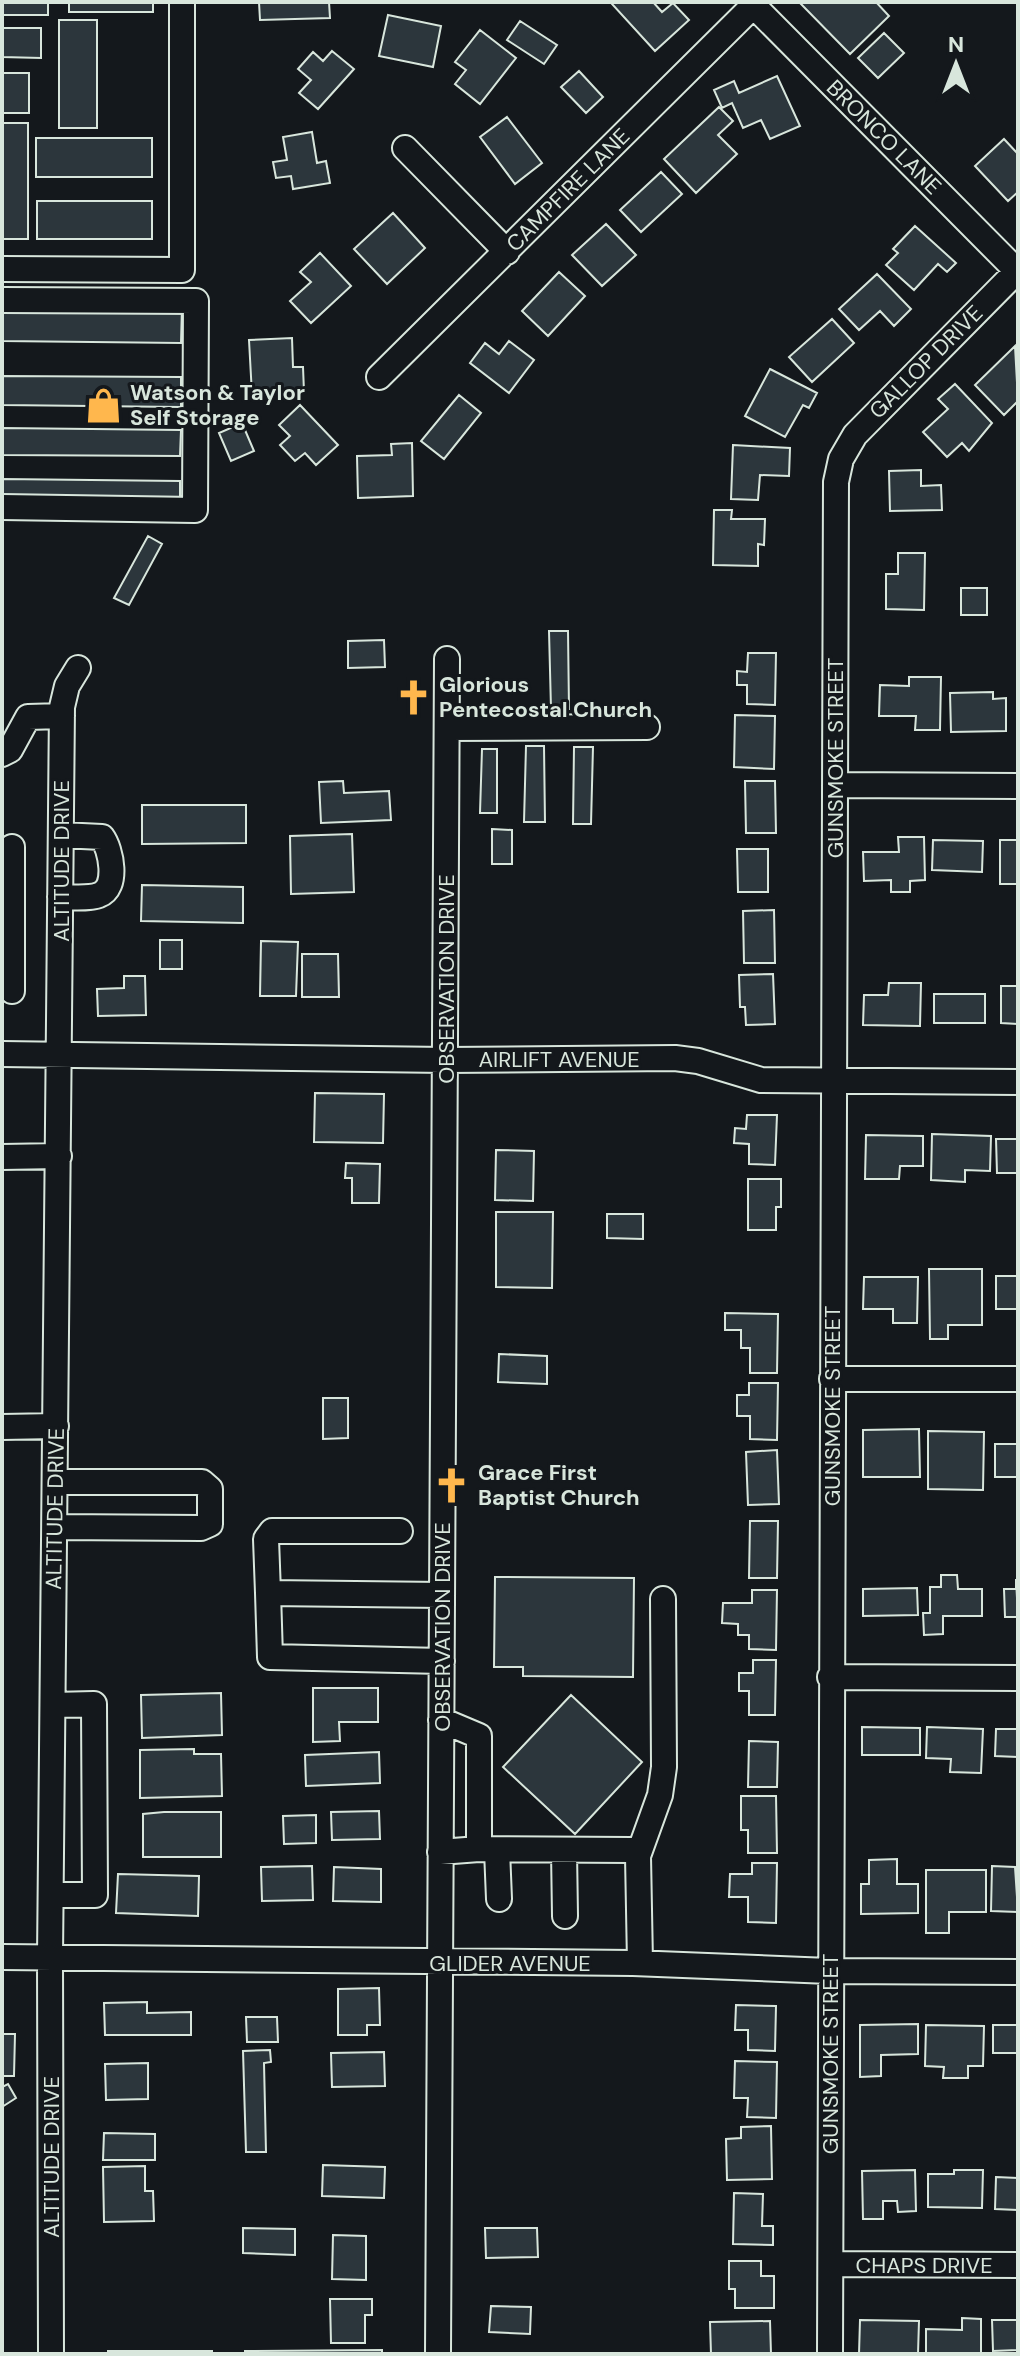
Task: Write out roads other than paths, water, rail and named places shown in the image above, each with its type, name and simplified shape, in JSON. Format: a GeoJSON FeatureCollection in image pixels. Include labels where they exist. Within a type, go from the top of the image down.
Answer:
{"type":"FeatureCollection","features":[{"type":"Feature","properties":{"kind":"street"},"geometry":{"type":"LineString","coordinates":[[2,269],[182,270],[182,2]]}},
{"type":"Feature","properties":{"kind":"street","name":"CAMPFIRE LANE"},"geometry":{"type":"LineString","coordinates":[[379,377],[754,3]]}},
{"type":"Feature","properties":{"kind":"street","name":"BRONCO LANE"},"geometry":{"type":"LineString","coordinates":[[754,3],[1018,271]]}},
{"type":"Feature","properties":{"kind":"street"},"geometry":{"type":"LineString","coordinates":[[405,148],[507,252]]}},
{"type":"Feature","properties":{"kind":"street","name":"GALLOP DRIVE"},"geometry":{"type":"LineString","coordinates":[[841,459],[855,435],[1018,271]]}},
{"type":"Feature","properties":{"kind":"street"},"geometry":{"type":"LineString","coordinates":[[2,300],[196,301],[195,510],[2,507]]}},
{"type":"Feature","properties":{"kind":"street","name":"GUNSMOKE STREET"},"geometry":{"type":"LineString","coordinates":[[830,2354],[836,482],[841,459]]}},
{"type":"Feature","properties":{"kind":"street","name":"OBSERVATION DRIVE"},"geometry":{"type":"LineString","coordinates":[[438,2354],[447,659]]}},
{"type":"Feature","properties":{"kind":"street","name":"ALTITUDE DRIVE"},"geometry":{"type":"LineString","coordinates":[[51,2354],[50,1958],[62,716],[67,686],[78,668]]}},
{"type":"Feature","properties":{"kind":"street"},"geometry":{"type":"LineString","coordinates":[[2,754],[10,750],[28,717],[62,716]]}},
{"type":"Feature","properties":{"kind":"street"},"geometry":{"type":"LineString","coordinates":[[447,728],[647,727]]}},
{"type":"Feature","properties":{"kind":"street"},"geometry":{"type":"LineString","coordinates":[[835,785],[1018,786]]}},
{"type":"Feature","properties":{"kind":"street"},"geometry":{"type":"LineString","coordinates":[[60,897],[99,895],[107,889],[112,865],[108,845],[102,837],[61,835]]}},
{"type":"Feature","properties":{"kind":"street"},"geometry":{"type":"LineString","coordinates":[[12,847],[12,991]]}},
{"type":"Feature","properties":{"kind":"street","name":"AIRLIFT AVENUE"},"geometry":{"type":"LineString","coordinates":[[2,1054],[446,1060],[675,1058],[698,1061],[761,1080],[1018,1082]]}},
{"type":"Feature","properties":{"kind":"street"},"geometry":{"type":"LineString","coordinates":[[2,1157],[59,1156]]}},
{"type":"Feature","properties":{"kind":"street"},"geometry":{"type":"LineString","coordinates":[[832,1379],[1018,1379]]}},
{"type":"Feature","properties":{"kind":"street"},"geometry":{"type":"LineString","coordinates":[[2,1427],[56,1426]]}},
{"type":"Feature","properties":{"kind":"street"},"geometry":{"type":"LineString","coordinates":[[55,1482],[202,1482],[210,1489],[210,1524],[201,1528],[55,1527]]}},
{"type":"Feature","properties":{"kind":"street"},"geometry":{"type":"LineString","coordinates":[[400,1531],[272,1531],[266,1539],[270,1657],[442,1661]]}},
{"type":"Feature","properties":{"kind":"street"},"geometry":{"type":"LineString","coordinates":[[268,1593],[442,1595]]}},
{"type":"Feature","properties":{"kind":"street"},"geometry":{"type":"LineString","coordinates":[[640,1963],[638,1856],[660,1795],[664,1767],[663,1599]]}},
{"type":"Feature","properties":{"kind":"street"},"geometry":{"type":"LineString","coordinates":[[830,1677],[1018,1678]]}},
{"type":"Feature","properties":{"kind":"street"},"geometry":{"type":"LineString","coordinates":[[51,1895],[95,1895],[94,1704],[53,1705]]}},
{"type":"Feature","properties":{"kind":"street"},"geometry":{"type":"LineString","coordinates":[[441,1720],[479,1736],[488,1849],[499,1899]]}},
{"type":"Feature","properties":{"kind":"street"},"geometry":{"type":"LineString","coordinates":[[440,1852],[488,1849],[631,1850],[638,1856]]}},
{"type":"Feature","properties":{"kind":"street"},"geometry":{"type":"LineString","coordinates":[[564,1851],[565,1916]]}},
{"type":"Feature","properties":{"kind":"street","name":"GLIDER AVENUE"},"geometry":{"type":"LineString","coordinates":[[2,1957],[640,1963],[829,1971],[1018,1972]]}},
{"type":"Feature","properties":{"kind":"street","name":"CHAPS DRIVE"},"geometry":{"type":"LineString","coordinates":[[831,2264],[1018,2265]]}},
{"type":"Feature","properties":{"kind":"place","name":"Watson & Taylor Self Storage"},"geometry":{"type":"Point","coordinates":[104,405]}},
{"type":"Feature","properties":{"kind":"place","name":"Glorious Pentecostal Church"},"geometry":{"type":"Point","coordinates":[413,697]}},
{"type":"Feature","properties":{"kind":"place","name":"Grace First Baptist Church"},"geometry":{"type":"Point","coordinates":[452,1485]}}]}
